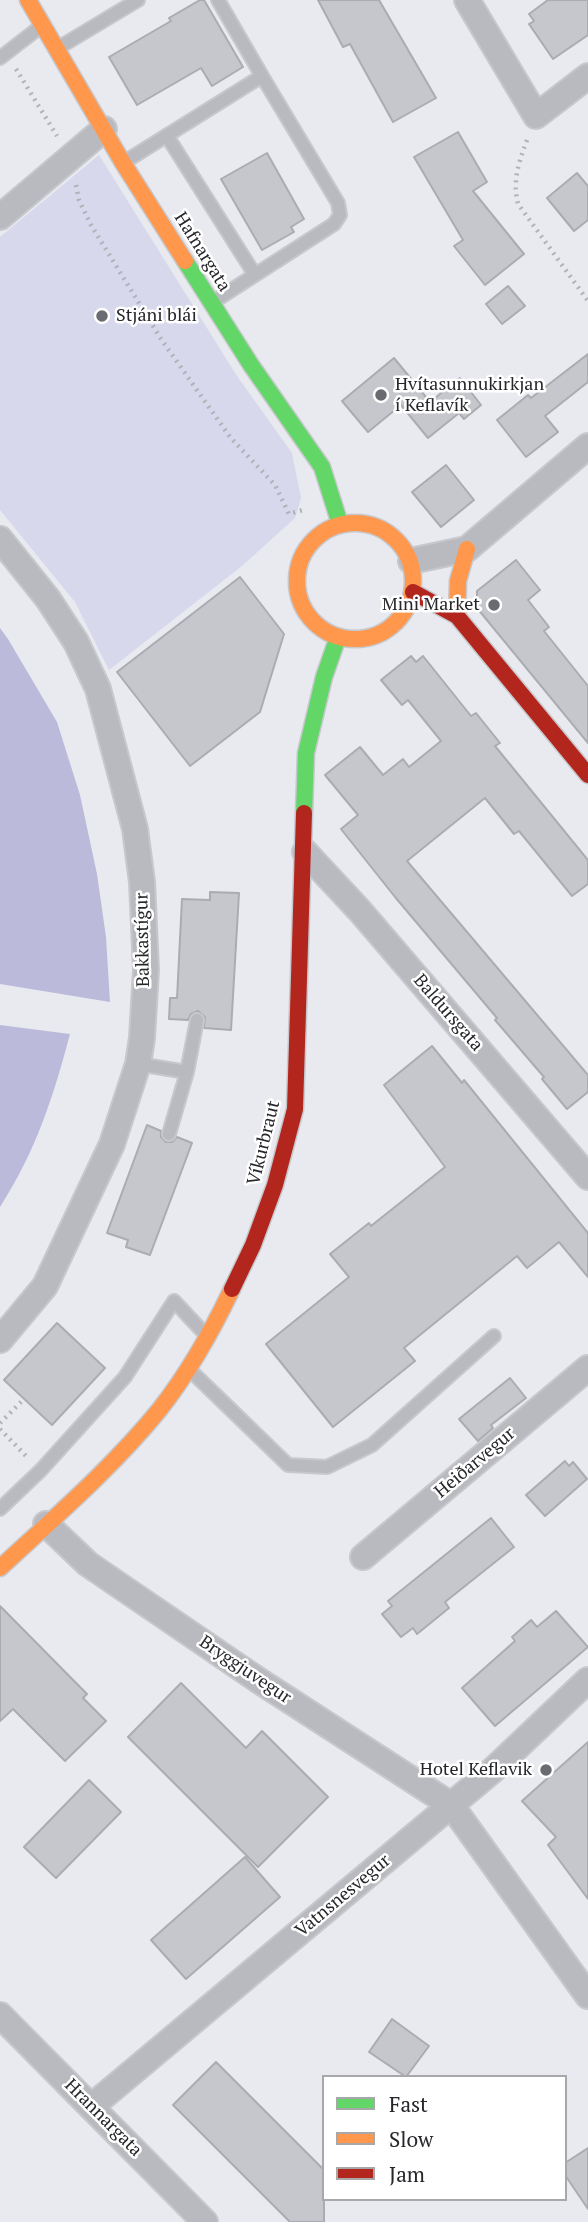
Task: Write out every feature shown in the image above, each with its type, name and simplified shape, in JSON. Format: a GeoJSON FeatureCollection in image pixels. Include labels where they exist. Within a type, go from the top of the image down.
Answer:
{"type":"FeatureCollection","features":[{"type":"Feature","properties":{"kind":"street","name":"Hafnargata"},"geometry":{"type":"LineString","coordinates":[[28,0],[123,163],[251,365],[323,467],[340,524]]}},
{"type":"Feature","properties":{"kind":"street"},"geometry":{"type":"LineString","coordinates":[[467,0],[536,116],[588,76]]}},
{"type":"Feature","properties":{"kind":"street"},"geometry":{"type":"LineString","coordinates":[[0,217],[104,129]]}},
{"type":"Feature","properties":{"kind":"street"},"geometry":{"type":"LineString","coordinates":[[411,561],[467,548],[588,446]]}},
{"type":"Feature","properties":{"kind":"street"},"geometry":{"type":"LineString","coordinates":[[357,522],[374,525],[390,533],[402,545],[411,561],[414,577],[408,608],[398,621],[370,638],[354,640],[338,637],[321,629],[307,615],[299,598],[296,580],[300,561],[309,545],[323,532],[340,524],[357,522]]}},
{"type":"Feature","properties":{"kind":"street","name":"Bakkastígur"},"geometry":{"type":"LineString","coordinates":[[0,539],[48,598],[76,642],[98,689],[124,777],[135,829],[142,882],[146,970],[138,1064],[112,1144],[45,1286],[0,1340]]}},
{"type":"Feature","properties":{"kind":"street"},"geometry":{"type":"LineString","coordinates":[[457,616],[457,573],[467,548]]}},
{"type":"Feature","properties":{"kind":"street"},"geometry":{"type":"LineString","coordinates":[[413,592],[457,616],[588,775]]}},
{"type":"Feature","properties":{"kind":"street","name":"Víkurbraut"},"geometry":{"type":"LineString","coordinates":[[0,1568],[106,1469],[160,1409],[189,1369],[253,1245],[275,1185],[295,1109],[306,753],[324,677],[338,637]]}},
{"type":"Feature","properties":{"kind":"street","name":"Baldursgata"},"geometry":{"type":"LineString","coordinates":[[305,852],[360,911],[588,1177]]}},
{"type":"Feature","properties":{"kind":"street","name":"Heiðarvegur"},"geometry":{"type":"LineString","coordinates":[[363,1557],[588,1368]]}},
{"type":"Feature","properties":{"kind":"street","name":"Bryggjuvegur"},"geometry":{"type":"LineString","coordinates":[[46,1524],[99,1572],[258,1680],[451,1805]]}},
{"type":"Feature","properties":{"kind":"street","name":"Vatnsnesvegur"},"geometry":{"type":"LineString","coordinates":[[92,2106],[493,1770],[588,1680]]}},
{"type":"Feature","properties":{"kind":"street"},"geometry":{"type":"LineString","coordinates":[[451,1805],[588,1996]]}},
{"type":"Feature","properties":{"kind":"street","name":"Hrannargata"},"geometry":{"type":"LineString","coordinates":[[0,2015],[205,2222]]}},
{"type":"Feature","properties":{"kind":"lane"},"geometry":{"type":"LineString","coordinates":[[58,48],[138,0]]}},
{"type":"Feature","properties":{"kind":"lane"},"geometry":{"type":"LineString","coordinates":[[212,303],[334,225],[340,215],[338,203],[218,0]]}},
{"type":"Feature","properties":{"kind":"lane"},"geometry":{"type":"LineString","coordinates":[[3,55],[43,25]]}},
{"type":"Feature","properties":{"kind":"lane"},"geometry":{"type":"LineString","coordinates":[[123,163],[262,76]]}},
{"type":"Feature","properties":{"kind":"lane"},"geometry":{"type":"LineString","coordinates":[[167,136],[255,275]]}},
{"type":"Feature","properties":{"kind":"lane"},"geometry":{"type":"LineString","coordinates":[[169,1133],[187,1072],[197,1020]]}},
{"type":"Feature","properties":{"kind":"lane"},"geometry":{"type":"LineString","coordinates":[[138,1064],[187,1072]]}},
{"type":"Feature","properties":{"kind":"lane"},"geometry":{"type":"LineString","coordinates":[[0,1508],[41,1469],[125,1377],[174,1301],[207,1336]]}},
{"type":"Feature","properties":{"kind":"lane"},"geometry":{"type":"LineString","coordinates":[[189,1369],[288,1465],[327,1466],[372,1445],[494,1336]]}},
{"type":"Feature","properties":{"kind":"path"},"geometry":{"type":"LineString","coordinates":[[3,55],[71,157],[79,201],[91,225],[161,339],[230,437],[275,485],[289,513],[334,500]]}},
{"type":"Feature","properties":{"kind":"path"},"geometry":{"type":"LineString","coordinates":[[536,116],[517,165],[515,191],[518,204],[588,301]]}},
{"type":"Feature","properties":{"kind":"path"},"geometry":{"type":"LineString","coordinates":[[0,1423],[24,1399]]}},
{"type":"Feature","properties":{"kind":"path"},"geometry":{"type":"LineString","coordinates":[[0,1429],[24,1455]]}},
{"type":"Feature","properties":{"kind":"shaded area"},"geometry":{"type":"Polygon","coordinates":[[[99,155],[237,376],[292,453],[301,498],[295,518],[242,566],[109,670],[75,602],[0,510],[0,237],[99,155]]]}},
{"type":"Feature","properties":{"kind":"water"},"geometry":{"type":"Polygon","coordinates":[[[0,628],[57,722],[80,795],[97,874],[106,937],[110,1002],[0,984],[0,628]]]}},
{"type":"Feature","properties":{"kind":"water"},"geometry":{"type":"Polygon","coordinates":[[[0,1025],[70,1034],[42,1123],[24,1165],[0,1207],[0,1025]]]}},
{"type":"Feature","properties":{"kind":"building"},"geometry":{"type":"Polygon","coordinates":[[[204,0],[243,67],[212,86],[201,68],[137,105],[109,57],[171,21],[169,18],[204,0]]]}},
{"type":"Feature","properties":{"kind":"building"},"geometry":{"type":"Polygon","coordinates":[[[318,0],[379,0],[436,98],[393,122],[350,44],[343,47],[318,0]]]}},
{"type":"Feature","properties":{"kind":"building"},"geometry":{"type":"Polygon","coordinates":[[[548,0],[588,0],[588,35],[553,59],[529,24],[534,21],[529,14],[548,0]]]}},
{"type":"Feature","properties":{"kind":"building"},"geometry":{"type":"Polygon","coordinates":[[[458,132],[487,182],[473,191],[524,254],[485,285],[454,246],[463,240],[414,157],[458,132]]]}},
{"type":"Feature","properties":{"kind":"building"},"geometry":{"type":"Polygon","coordinates":[[[267,153],[304,219],[291,227],[294,232],[262,250],[221,179],[267,153]]]}},
{"type":"Feature","properties":{"kind":"building"},"geometry":{"type":"Polygon","coordinates":[[[577,173],[588,186],[588,220],[574,231],[547,198],[577,173]]]}},
{"type":"Feature","properties":{"kind":"building"},"geometry":{"type":"Polygon","coordinates":[[[508,286],[525,306],[502,324],[486,304],[508,286]]]}},
{"type":"Feature","properties":{"kind":"building"},"geometry":{"type":"Polygon","coordinates":[[[588,354],[588,382],[545,416],[558,432],[526,457],[497,420],[528,395],[531,398],[588,354]]]}},
{"type":"Feature","properties":{"kind":"building"},"geometry":{"type":"Polygon","coordinates":[[[394,358],[430,402],[460,378],[481,405],[464,419],[459,413],[428,438],[401,405],[368,432],[342,401],[394,358]]]}},
{"type":"Feature","properties":{"kind":"building"},"geometry":{"type":"Polygon","coordinates":[[[446,465],[474,500],[441,527],[412,492],[446,465]]]}},
{"type":"Feature","properties":{"kind":"building"},"geometry":{"type":"Polygon","coordinates":[[[516,560],[540,590],[528,600],[549,627],[544,631],[588,686],[588,743],[477,608],[477,591],[516,560]]]}},
{"type":"Feature","properties":{"kind":"building"},"geometry":{"type":"Polygon","coordinates":[[[240,577],[284,634],[260,712],[190,766],[117,672],[240,577]]]}},
{"type":"Feature","properties":{"kind":"building"},"geometry":{"type":"Polygon","coordinates":[[[411,656],[416,662],[423,656],[471,716],[476,713],[500,743],[495,746],[588,860],[588,884],[572,896],[519,831],[514,834],[485,798],[407,861],[588,1075],[588,1092],[567,1109],[542,1079],[544,1077],[495,1020],[497,1018],[341,829],[358,815],[325,775],[360,747],[383,775],[403,759],[409,767],[441,741],[408,700],[402,705],[381,680],[411,656]]]}},
{"type":"Feature","properties":{"kind":"building"},"geometry":{"type":"Polygon","coordinates":[[[210,892],[239,893],[231,1030],[204,1028],[205,1017],[198,1011],[191,1014],[188,1020],[169,1019],[170,998],[177,998],[182,899],[210,900],[210,892]]]}},
{"type":"Feature","properties":{"kind":"building"},"geometry":{"type":"Polygon","coordinates":[[[432,1046],[462,1083],[464,1080],[588,1233],[588,1277],[559,1242],[527,1268],[517,1256],[404,1348],[415,1361],[333,1427],[266,1344],[349,1277],[330,1254],[369,1223],[371,1226],[445,1167],[384,1085],[432,1046]]]}},
{"type":"Feature","properties":{"kind":"building"},"geometry":{"type":"Polygon","coordinates":[[[147,1125],[161,1131],[161,1137],[166,1142],[172,1142],[177,1137],[192,1143],[150,1255],[126,1247],[128,1240],[107,1233],[147,1125]]]}},
{"type":"Feature","properties":{"kind":"building"},"geometry":{"type":"Polygon","coordinates":[[[57,1323],[105,1368],[52,1425],[4,1380],[57,1323]]]}},
{"type":"Feature","properties":{"kind":"building"},"geometry":{"type":"Polygon","coordinates":[[[510,1378],[526,1398],[491,1425],[493,1428],[478,1441],[459,1419],[510,1378]]]}},
{"type":"Feature","properties":{"kind":"building"},"geometry":{"type":"Polygon","coordinates":[[[565,1461],[569,1466],[573,1462],[587,1479],[545,1516],[526,1495],[565,1461]]]}},
{"type":"Feature","properties":{"kind":"building"},"geometry":{"type":"Polygon","coordinates":[[[491,1518],[514,1547],[445,1602],[449,1608],[417,1634],[413,1628],[401,1637],[382,1614],[392,1606],[388,1601],[491,1518]]]}},
{"type":"Feature","properties":{"kind":"building"},"geometry":{"type":"Polygon","coordinates":[[[0,1606],[87,1694],[83,1698],[106,1721],[65,1761],[13,1709],[0,1721],[0,1606]]]}},
{"type":"Feature","properties":{"kind":"building"},"geometry":{"type":"Polygon","coordinates":[[[556,1611],[588,1647],[495,1726],[462,1688],[515,1641],[512,1637],[531,1620],[537,1627],[556,1611]]]}},
{"type":"Feature","properties":{"kind":"building"},"geometry":{"type":"Polygon","coordinates":[[[181,1683],[246,1748],[262,1731],[328,1797],[258,1867],[128,1737],[181,1683]]]}},
{"type":"Feature","properties":{"kind":"building"},"geometry":{"type":"Polygon","coordinates":[[[588,1742],[588,1899],[548,1845],[556,1837],[522,1801],[588,1742]]]}},
{"type":"Feature","properties":{"kind":"building"},"geometry":{"type":"Polygon","coordinates":[[[89,1780],[121,1812],[56,1878],[24,1847],[89,1780]]]}},
{"type":"Feature","properties":{"kind":"building"},"geometry":{"type":"Polygon","coordinates":[[[245,1857],[280,1897],[186,1979],[151,1940],[245,1857]]]}},
{"type":"Feature","properties":{"kind":"building"},"geometry":{"type":"Polygon","coordinates":[[[392,2019],[429,2046],[407,2075],[403,2075],[369,2052],[392,2019]]]}},
{"type":"Feature","properties":{"kind":"building"},"geometry":{"type":"Polygon","coordinates":[[[216,2062],[322,2168],[324,2222],[290,2222],[173,2105],[216,2062]]]}},
{"type":"Feature","properties":{"kind":"building"},"geometry":{"type":"Polygon","coordinates":[[[588,2148],[588,2209],[567,2178],[567,2162],[588,2148]]]}},
{"type":"Feature","properties":{"kind":"traffic: fast"},"geometry":{"type":"LineString","coordinates":[[185,261],[251,365],[322,467],[340,524]]}},
{"type":"Feature","properties":{"kind":"traffic: fast"},"geometry":{"type":"LineString","coordinates":[[304,813],[306,753],[324,677],[338,637]]}},
{"type":"Feature","properties":{"kind":"traffic: slow"},"geometry":{"type":"LineString","coordinates":[[28,0],[123,163],[185,261]]}},
{"type":"Feature","properties":{"kind":"traffic: slow"},"geometry":{"type":"LineString","coordinates":[[355,523],[377,527],[396,540],[409,559],[413,581],[409,603],[396,622],[377,635],[355,639],[333,635],[314,622],[301,603],[297,581],[301,559],[314,540],[333,527],[355,523]]}},
{"type":"Feature","properties":{"kind":"traffic: slow"},"geometry":{"type":"LineString","coordinates":[[457,616],[458,581],[467,549]]}},
{"type":"Feature","properties":{"kind":"traffic: slow"},"geometry":{"type":"LineString","coordinates":[[0,1568],[103,1471],[160,1409],[181,1381],[232,1289]]}},
{"type":"Feature","properties":{"kind":"traffic: jam"},"geometry":{"type":"LineString","coordinates":[[413,592],[457,616],[588,775]]}},
{"type":"Feature","properties":{"kind":"traffic: jam"},"geometry":{"type":"LineString","coordinates":[[232,1289],[253,1245],[275,1185],[295,1109],[304,813]]}},
{"type":"Feature","properties":{"kind":"place","name":"Stjáni blái"},"geometry":{"type":"Point","coordinates":[102,316]}},
{"type":"Feature","properties":{"kind":"place","name":"Hvítasunnukirkjan í Keflavík"},"geometry":{"type":"Point","coordinates":[381,395]}},
{"type":"Feature","properties":{"kind":"place","name":"Mini Market"},"geometry":{"type":"Point","coordinates":[494,605]}},
{"type":"Feature","properties":{"kind":"place","name":"Hotel Keflavik"},"geometry":{"type":"Point","coordinates":[546,1770]}}]}
